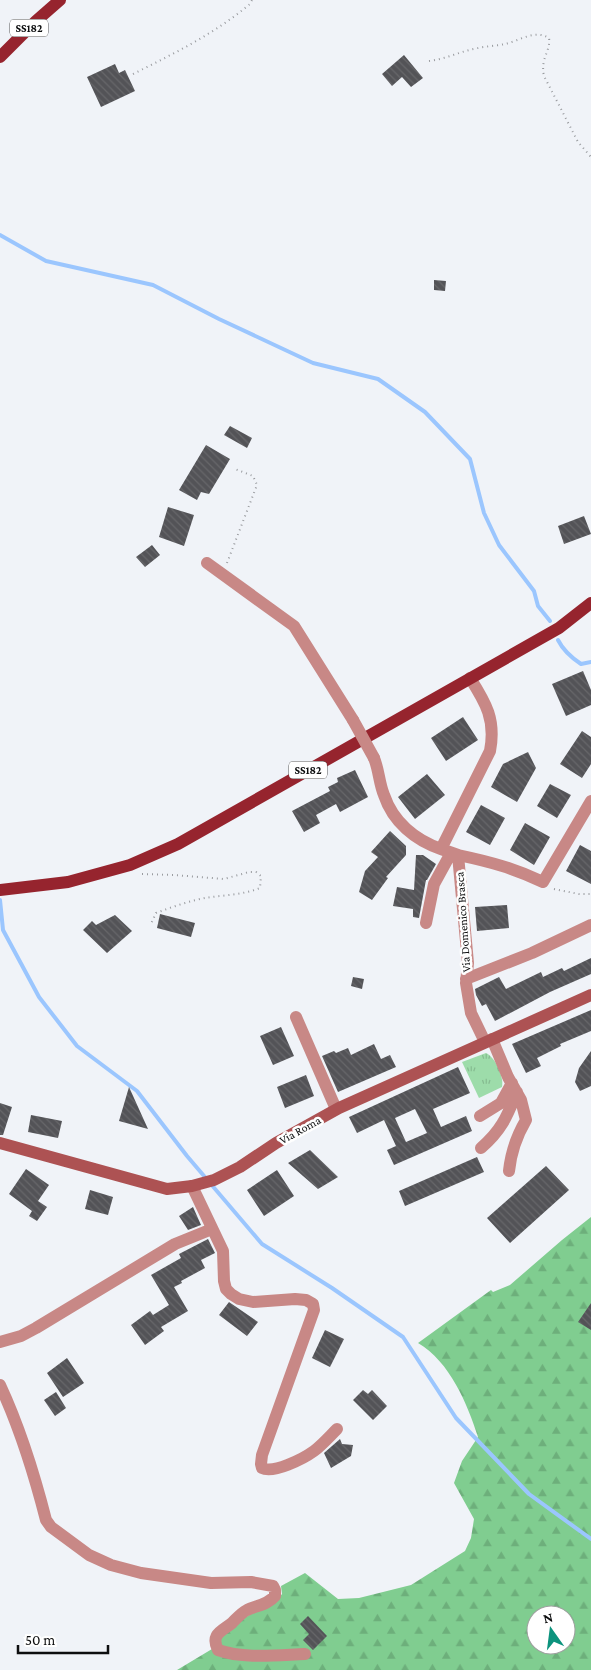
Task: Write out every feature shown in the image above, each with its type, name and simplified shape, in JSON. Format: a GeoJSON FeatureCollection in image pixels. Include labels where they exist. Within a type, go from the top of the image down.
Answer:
{"type":"FeatureCollection","features":[{"type":"Feature","properties":{"kind":"main road","name":"SS182"},"geometry":{"type":"LineString","coordinates":[[0,57],[60,0]]}},
{"type":"Feature","properties":{"kind":"main road","name":"SS182"},"geometry":{"type":"LineString","coordinates":[[4,890],[68,882],[130,865],[178,844],[559,628],[591,603]]}},
{"type":"Feature","properties":{"kind":"street"},"geometry":{"type":"LineString","coordinates":[[207,563],[294,626],[353,720],[374,758],[383,794],[389,808],[400,823],[418,838],[450,853],[493,862],[520,871],[543,882],[591,800]]}},
{"type":"Feature","properties":{"kind":"street"},"geometry":{"type":"LineString","coordinates":[[426,923],[434,884],[450,853],[490,751],[492,741],[490,714],[484,700],[470,678]]}},
{"type":"Feature","properties":{"kind":"street","name":"Via Domenico Brasca"},"geometry":{"type":"LineString","coordinates":[[450,853],[468,964],[466,979],[472,1013],[522,1100],[526,1120],[517,1135],[511,1152],[509,1171]]}},
{"type":"Feature","properties":{"kind":"street"},"geometry":{"type":"LineString","coordinates":[[466,979],[591,925]]}},
{"type":"Feature","properties":{"kind":"street","name":"Via Roma"},"geometry":{"type":"LineString","coordinates":[[0,1143],[167,1189],[196,1185],[214,1180],[240,1167],[276,1143],[336,1109],[591,995]]}},
{"type":"Feature","properties":{"kind":"street"},"geometry":{"type":"LineString","coordinates":[[296,1016],[336,1109]]}},
{"type":"Feature","properties":{"kind":"street"},"geometry":{"type":"LineString","coordinates":[[480,1116],[501,1103],[514,1087]]}},
{"type":"Feature","properties":{"kind":"street"},"geometry":{"type":"LineString","coordinates":[[482,1148],[492,1139],[504,1123],[514,1087]]}},
{"type":"Feature","properties":{"kind":"street"},"geometry":{"type":"LineString","coordinates":[[196,1185],[212,1229],[223,1251],[226,1289],[239,1299],[253,1302],[295,1299],[306,1300],[313,1304],[314,1310],[262,1454],[262,1468],[267,1471],[275,1470],[312,1452],[336,1429]]}},
{"type":"Feature","properties":{"kind":"street"},"geometry":{"type":"LineString","coordinates":[[0,1342],[28,1332],[175,1244],[212,1229]]}},
{"type":"Feature","properties":{"kind":"street"},"geometry":{"type":"LineString","coordinates":[[0,1385],[22,1439],[50,1528],[89,1555],[111,1565],[141,1573],[212,1583],[251,1582],[273,1586],[276,1596],[262,1606],[248,1609],[240,1614],[219,1632],[215,1644],[218,1650],[226,1653],[305,1654]]}},
{"type":"Feature","properties":{"kind":"path"},"geometry":{"type":"LineString","coordinates":[[133,74],[197,42],[228,22],[252,0]]}},
{"type":"Feature","properties":{"kind":"path"},"geometry":{"type":"LineString","coordinates":[[429,61],[477,48],[505,44],[530,35],[544,34],[549,38],[550,43],[542,66],[544,76],[578,142],[591,157]]}},
{"type":"Feature","properties":{"kind":"path"},"geometry":{"type":"LineString","coordinates":[[223,575],[257,486],[253,476],[235,469]]}},
{"type":"Feature","properties":{"kind":"path"},"geometry":{"type":"LineString","coordinates":[[130,865],[133,873],[149,875],[224,879],[256,872],[261,876],[260,888],[252,891],[203,898],[177,905],[156,913],[151,924]]}},
{"type":"Feature","properties":{"kind":"path"},"geometry":{"type":"LineString","coordinates":[[543,882],[556,890],[591,894]]}},
{"type":"Feature","properties":{"kind":"green space"},"geometry":{"type":"Polygon","coordinates":[[[486,1053],[490,1055],[498,1068],[502,1078],[502,1087],[479,1098],[462,1062],[486,1053]]]}},
{"type":"Feature","properties":{"kind":"green space"},"geometry":{"type":"Polygon","coordinates":[[[591,1217],[591,1670],[177,1670],[217,1646],[221,1631],[278,1599],[282,1594],[281,1586],[305,1573],[338,1599],[359,1598],[411,1585],[465,1551],[471,1538],[474,1519],[454,1483],[462,1461],[478,1437],[456,1384],[439,1361],[418,1343],[491,1290],[493,1292],[510,1285],[591,1217]]]}},
{"type":"Feature","properties":{"kind":"building"},"geometry":{"type":"Polygon","coordinates":[[[404,55],[423,78],[411,87],[402,77],[392,86],[382,74],[404,55]]]}},
{"type":"Feature","properties":{"kind":"building"},"geometry":{"type":"Polygon","coordinates":[[[115,64],[119,73],[125,70],[135,91],[101,107],[87,77],[115,64]]]}},
{"type":"Feature","properties":{"kind":"building"},"geometry":{"type":"Polygon","coordinates":[[[434,280],[446,281],[445,291],[434,290],[434,280]]]}},
{"type":"Feature","properties":{"kind":"building"},"geometry":{"type":"Polygon","coordinates":[[[230,426],[252,438],[247,448],[224,435],[230,426]]]}},
{"type":"Feature","properties":{"kind":"building"},"geometry":{"type":"Polygon","coordinates":[[[206,445],[230,459],[209,494],[201,492],[197,500],[179,490],[206,445]]]}},
{"type":"Feature","properties":{"kind":"building"},"geometry":{"type":"Polygon","coordinates":[[[168,507],[194,515],[184,546],[159,537],[168,507]]]}},
{"type":"Feature","properties":{"kind":"building"},"geometry":{"type":"Polygon","coordinates":[[[584,516],[591,534],[564,544],[558,526],[584,516]]]}},
{"type":"Feature","properties":{"kind":"building"},"geometry":{"type":"Polygon","coordinates":[[[152,545],[160,555],[145,567],[136,557],[152,545]]]}},
{"type":"Feature","properties":{"kind":"building"},"geometry":{"type":"Polygon","coordinates":[[[583,671],[591,690],[591,705],[566,716],[552,684],[583,671]]]}},
{"type":"Feature","properties":{"kind":"building"},"geometry":{"type":"Polygon","coordinates":[[[463,717],[478,740],[446,761],[431,738],[463,717]]]}},
{"type":"Feature","properties":{"kind":"building"},"geometry":{"type":"Polygon","coordinates":[[[582,731],[591,737],[591,764],[582,778],[560,764],[582,731]]]}},
{"type":"Feature","properties":{"kind":"building"},"geometry":{"type":"Polygon","coordinates":[[[528,752],[536,768],[517,802],[491,787],[503,764],[528,752]]]}},
{"type":"Feature","properties":{"kind":"building"},"geometry":{"type":"Polygon","coordinates":[[[355,770],[368,797],[340,812],[336,804],[316,815],[320,823],[304,832],[292,811],[330,791],[328,787],[338,782],[337,778],[355,770]]]}},
{"type":"Feature","properties":{"kind":"building"},"geometry":{"type":"Polygon","coordinates":[[[427,774],[445,795],[415,819],[398,797],[427,774]]]}},
{"type":"Feature","properties":{"kind":"building"},"geometry":{"type":"Polygon","coordinates":[[[550,784],[571,795],[557,818],[537,806],[550,784]]]}},
{"type":"Feature","properties":{"kind":"building"},"geometry":{"type":"Polygon","coordinates":[[[481,805],[505,818],[490,845],[466,832],[481,805]]]}},
{"type":"Feature","properties":{"kind":"building"},"geometry":{"type":"Polygon","coordinates":[[[525,823],[550,837],[534,865],[510,850],[525,823]]]}},
{"type":"Feature","properties":{"kind":"building"},"geometry":{"type":"Polygon","coordinates":[[[390,831],[406,846],[406,855],[386,877],[388,878],[372,900],[359,892],[365,871],[378,857],[371,852],[390,831]]]}},
{"type":"Feature","properties":{"kind":"building"},"geometry":{"type":"Polygon","coordinates":[[[580,845],[591,851],[591,884],[566,871],[580,845]]]}},
{"type":"Feature","properties":{"kind":"building"},"geometry":{"type":"Polygon","coordinates":[[[416,855],[423,855],[436,864],[426,880],[419,918],[413,917],[413,909],[393,906],[397,887],[414,890],[416,855]]]}},
{"type":"Feature","properties":{"kind":"building"},"geometry":{"type":"Polygon","coordinates":[[[507,905],[509,928],[477,931],[475,907],[507,905]]]}},
{"type":"Feature","properties":{"kind":"building"},"geometry":{"type":"Polygon","coordinates":[[[160,914],[195,923],[191,937],[157,928],[160,914]]]}},
{"type":"Feature","properties":{"kind":"building"},"geometry":{"type":"Polygon","coordinates":[[[115,915],[132,931],[107,953],[83,930],[92,921],[96,925],[115,915]]]}},
{"type":"Feature","properties":{"kind":"building"},"geometry":{"type":"Polygon","coordinates":[[[591,958],[591,974],[550,992],[495,1021],[486,1004],[482,1006],[476,995],[475,989],[499,977],[506,989],[541,972],[543,977],[562,968],[564,971],[591,958]]]}},
{"type":"Feature","properties":{"kind":"building"},"geometry":{"type":"Polygon","coordinates":[[[353,977],[364,979],[362,989],[351,986],[353,977]]]}},
{"type":"Feature","properties":{"kind":"building"},"geometry":{"type":"Polygon","coordinates":[[[591,1010],[591,1031],[560,1044],[561,1046],[537,1058],[541,1066],[526,1073],[512,1044],[591,1010]]]}},
{"type":"Feature","properties":{"kind":"building"},"geometry":{"type":"Polygon","coordinates":[[[281,1027],[294,1056],[273,1065],[260,1036],[281,1027]]]}},
{"type":"Feature","properties":{"kind":"building"},"geometry":{"type":"Polygon","coordinates":[[[374,1044],[381,1059],[390,1055],[396,1067],[338,1092],[322,1056],[348,1048],[351,1055],[374,1044]]]}},
{"type":"Feature","properties":{"kind":"building"},"geometry":{"type":"Polygon","coordinates":[[[591,1051],[591,1086],[580,1091],[575,1082],[579,1068],[591,1051]]]}},
{"type":"Feature","properties":{"kind":"building"},"geometry":{"type":"Polygon","coordinates":[[[458,1067],[470,1093],[433,1109],[441,1127],[466,1116],[472,1131],[394,1165],[387,1150],[396,1146],[384,1120],[357,1133],[349,1117],[458,1067]],[[415,1109],[395,1118],[406,1142],[427,1133],[415,1109]]]}},
{"type":"Feature","properties":{"kind":"building"},"geometry":{"type":"Polygon","coordinates":[[[306,1075],[314,1096],[285,1108],[277,1087],[306,1075]]]}},
{"type":"Feature","properties":{"kind":"building"},"geometry":{"type":"Polygon","coordinates":[[[129,1087],[148,1129],[119,1121],[129,1087]]]}},
{"type":"Feature","properties":{"kind":"building"},"geometry":{"type":"Polygon","coordinates":[[[0,1103],[12,1107],[3,1135],[0,1135],[0,1103]]]}},
{"type":"Feature","properties":{"kind":"building"},"geometry":{"type":"Polygon","coordinates":[[[31,1115],[62,1121],[58,1138],[28,1132],[31,1115]]]}},
{"type":"Feature","properties":{"kind":"building"},"geometry":{"type":"Polygon","coordinates":[[[310,1150],[338,1177],[318,1189],[288,1163],[310,1150]]]}},
{"type":"Feature","properties":{"kind":"building"},"geometry":{"type":"Polygon","coordinates":[[[477,1157],[484,1172],[405,1206],[399,1191],[477,1157]]]}},
{"type":"Feature","properties":{"kind":"building"},"geometry":{"type":"Polygon","coordinates":[[[546,1166],[569,1190],[510,1243],[487,1218],[546,1166]]]}},
{"type":"Feature","properties":{"kind":"building"},"geometry":{"type":"Polygon","coordinates":[[[26,1169],[49,1185],[38,1201],[47,1207],[37,1221],[29,1216],[32,1211],[9,1194],[26,1169]]]}},
{"type":"Feature","properties":{"kind":"building"},"geometry":{"type":"Polygon","coordinates":[[[277,1170],[294,1196],[264,1216],[247,1190],[277,1170]]]}},
{"type":"Feature","properties":{"kind":"building"},"geometry":{"type":"Polygon","coordinates":[[[90,1190],[113,1197],[108,1215],[85,1209],[90,1190]]]}},
{"type":"Feature","properties":{"kind":"building"},"geometry":{"type":"Polygon","coordinates":[[[193,1207],[201,1225],[188,1230],[179,1216],[193,1207]]]}},
{"type":"Feature","properties":{"kind":"building"},"geometry":{"type":"Polygon","coordinates":[[[208,1239],[215,1253],[201,1260],[205,1268],[174,1287],[188,1311],[161,1327],[164,1331],[145,1345],[131,1325],[150,1311],[153,1315],[169,1305],[151,1275],[181,1258],[179,1254],[208,1239]]]}},
{"type":"Feature","properties":{"kind":"building"},"geometry":{"type":"Polygon","coordinates":[[[229,1302],[258,1322],[247,1336],[219,1315],[229,1302]]]}},
{"type":"Feature","properties":{"kind":"building"},"geometry":{"type":"Polygon","coordinates":[[[591,1303],[591,1330],[578,1322],[591,1303]]]}},
{"type":"Feature","properties":{"kind":"building"},"geometry":{"type":"Polygon","coordinates":[[[325,1330],[344,1339],[330,1367],[312,1358],[325,1330]]]}},
{"type":"Feature","properties":{"kind":"building"},"geometry":{"type":"Polygon","coordinates":[[[67,1358],[84,1383],[63,1397],[47,1373],[67,1358]]]}},
{"type":"Feature","properties":{"kind":"building"},"geometry":{"type":"Polygon","coordinates":[[[363,1390],[368,1394],[372,1390],[387,1406],[373,1420],[353,1400],[363,1390]]]}},
{"type":"Feature","properties":{"kind":"building"},"geometry":{"type":"Polygon","coordinates":[[[56,1392],[66,1408],[55,1416],[44,1400],[56,1392]]]}},
{"type":"Feature","properties":{"kind":"building"},"geometry":{"type":"Polygon","coordinates":[[[340,1439],[342,1444],[353,1445],[351,1456],[331,1468],[324,1453],[340,1439]]]}},
{"type":"Feature","properties":{"kind":"building"},"geometry":{"type":"Polygon","coordinates":[[[308,1616],[327,1636],[313,1650],[303,1640],[309,1634],[300,1624],[308,1616]]]}},
{"type":"Feature","properties":{"kind":"waterway"},"geometry":{"type":"LineString","coordinates":[[0,235],[46,261],[153,285],[219,319],[313,363],[378,379],[425,412],[470,459],[484,513],[499,545],[534,591],[538,606],[550,621]]}},
{"type":"Feature","properties":{"kind":"waterway"},"geometry":{"type":"LineString","coordinates":[[558,640],[568,654],[581,664],[591,662]]}},
{"type":"Feature","properties":{"kind":"waterway"},"geometry":{"type":"LineString","coordinates":[[0,900],[3,930],[39,997],[77,1046],[137,1091],[187,1156],[262,1244],[332,1288],[403,1337],[456,1418],[529,1494],[591,1539]]}}]}
